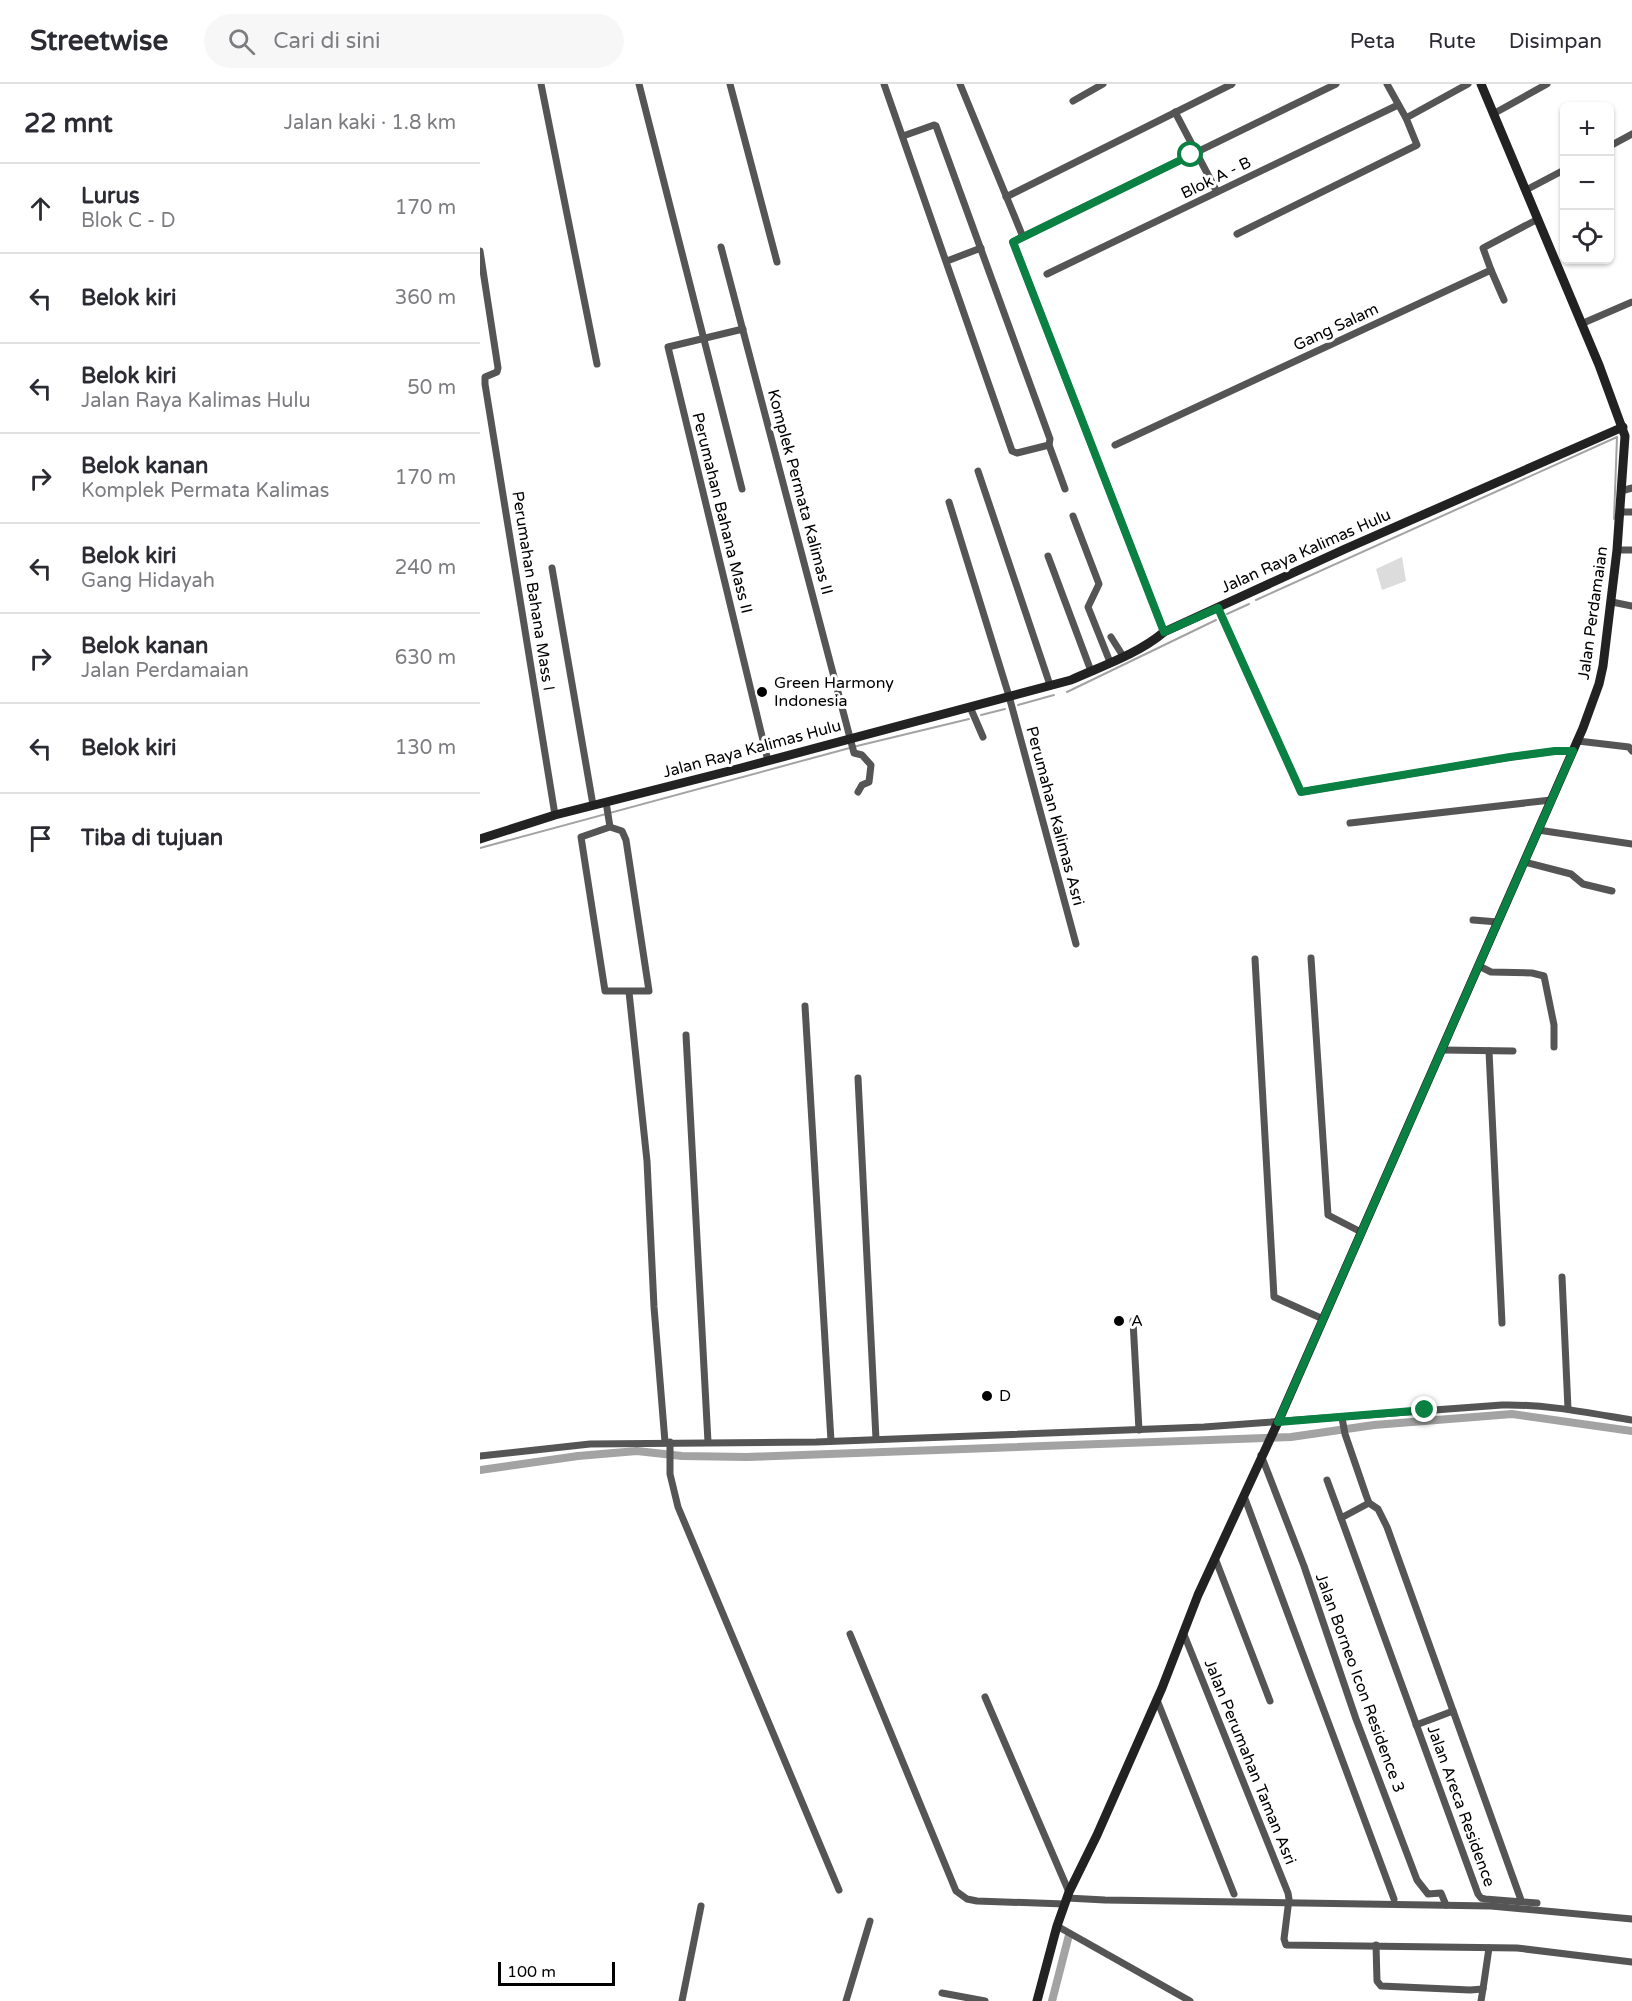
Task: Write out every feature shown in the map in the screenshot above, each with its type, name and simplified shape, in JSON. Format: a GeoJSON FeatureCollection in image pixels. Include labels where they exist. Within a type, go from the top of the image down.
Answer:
{"type":"FeatureCollection","features":[{"type":"Feature","properties":{"kind":"street"},"geometry":{"type":"LineString","coordinates":[[541,84],[597,364]]}},
{"type":"Feature","properties":{"kind":"street"},"geometry":{"type":"LineString","coordinates":[[639,84],[742,489]]}},
{"type":"Feature","properties":{"kind":"street"},"geometry":{"type":"LineString","coordinates":[[730,84],[777,262]]}},
{"type":"Feature","properties":{"kind":"street"},"geometry":{"type":"LineString","coordinates":[[884,84],[1012,451],[1017,453],[1049,445]]}},
{"type":"Feature","properties":{"kind":"street"},"geometry":{"type":"LineString","coordinates":[[960,84],[1022,236]]}},
{"type":"Feature","properties":{"kind":"street"},"geometry":{"type":"LineString","coordinates":[[1073,101],[1103,84]]}},
{"type":"Feature","properties":{"kind":"street"},"geometry":{"type":"LineString","coordinates":[[1006,197],[1232,84]]}},
{"type":"Feature","properties":{"kind":"street"},"geometry":{"type":"LineString","coordinates":[[1164,632],[1013,242],[1336,84]]}},
{"type":"Feature","properties":{"kind":"street"},"geometry":{"type":"LineString","coordinates":[[1237,234],[1418,145],[1387,84]]}},
{"type":"Feature","properties":{"kind":"street"},"geometry":{"type":"LineString","coordinates":[[1406,118],[1468,84]]}},
{"type":"Feature","properties":{"kind":"street","name":"Jalan Perdamaian"},"geometry":{"type":"LineString","coordinates":[[1037,2001],[1067,1898],[1157,1700],[1215,1558],[1443,1050],[1578,741],[1602,675],[1612,602],[1626,432],[1481,84]]}},
{"type":"Feature","properties":{"kind":"street"},"geometry":{"type":"LineString","coordinates":[[1493,114],[1547,84]]}},
{"type":"Feature","properties":{"kind":"street","name":"Blok A - B"},"geometry":{"type":"LineString","coordinates":[[1047,274],[1398,105]]}},
{"type":"Feature","properties":{"kind":"street"},"geometry":{"type":"LineString","coordinates":[[1175,112],[1217,192]]}},
{"type":"Feature","properties":{"kind":"street"},"geometry":{"type":"LineString","coordinates":[[903,136],[936,126],[1050,439],[1049,445],[1065,489]]}},
{"type":"Feature","properties":{"kind":"street"},"geometry":{"type":"LineString","coordinates":[[1614,144],[1632,134]]}},
{"type":"Feature","properties":{"kind":"street"},"geometry":{"type":"LineString","coordinates":[[1526,190],[1560,172]]}},
{"type":"Feature","properties":{"kind":"street"},"geometry":{"type":"LineString","coordinates":[[1504,300],[1483,248],[1538,219]]}},
{"type":"Feature","properties":{"kind":"street","name":"Komplek Permata Kalimas II"},"geometry":{"type":"LineString","coordinates":[[722,247],[852,744]]}},
{"type":"Feature","properties":{"kind":"street"},"geometry":{"type":"LineString","coordinates":[[947,261],[981,248]]}},
{"type":"Feature","properties":{"kind":"street","name":"Perumahan Bahana Mass I"},"geometry":{"type":"LineString","coordinates":[[480,251],[498,368],[497,372],[484,378],[555,814]]}},
{"type":"Feature","properties":{"kind":"street","name":"Gang Salam"},"geometry":{"type":"LineString","coordinates":[[1115,445],[1491,270]]}},
{"type":"Feature","properties":{"kind":"street"},"geometry":{"type":"LineString","coordinates":[[1581,324],[1632,302]]}},
{"type":"Feature","properties":{"kind":"street","name":"Perumahan Bahana Mass II"},"geometry":{"type":"LineString","coordinates":[[743,329],[668,347],[768,761]]}},
{"type":"Feature","properties":{"kind":"street","name":"Jalan Raya Kalimas Hulu"},"geometry":{"type":"LineString","coordinates":[[480,839],[555,814],[593,805],[607,809],[768,761],[852,744],[970,707],[1071,680],[1154,640],[1164,632],[1344,549],[1626,432]]}},
{"type":"Feature","properties":{"kind":"street"},"geometry":{"type":"LineString","coordinates":[[978,471],[1050,685]]}},
{"type":"Feature","properties":{"kind":"street"},"geometry":{"type":"LineString","coordinates":[[1621,491],[1632,488]]}},
{"type":"Feature","properties":{"kind":"street","name":"Perumahan Kalimas Asri"},"geometry":{"type":"LineString","coordinates":[[949,502],[1009,696],[1076,944]]}},
{"type":"Feature","properties":{"kind":"street"},"geometry":{"type":"LineString","coordinates":[[1620,512],[1632,512]]}},
{"type":"Feature","properties":{"kind":"street"},"geometry":{"type":"LineString","coordinates":[[1073,516],[1098,580],[1098,587],[1088,607],[1110,662]]}},
{"type":"Feature","properties":{"kind":"street"},"geometry":{"type":"LineString","coordinates":[[1617,550],[1632,550]]}},
{"type":"Feature","properties":{"kind":"street"},"geometry":{"type":"LineString","coordinates":[[1048,556],[1091,671]]}},
{"type":"Feature","properties":{"kind":"street"},"geometry":{"type":"LineString","coordinates":[[552,568],[593,805]]}},
{"type":"Feature","properties":{"kind":"street"},"geometry":{"type":"LineString","coordinates":[[1612,602],[1632,606]]}},
{"type":"Feature","properties":{"kind":"street"},"geometry":{"type":"LineString","coordinates":[[1218,608],[1301,792],[1510,757],[1573,751]]}},
{"type":"Feature","properties":{"kind":"street"},"geometry":{"type":"LineString","coordinates":[[1111,637],[1123,656]]}},
{"type":"Feature","properties":{"kind":"street"},"geometry":{"type":"LineString","coordinates":[[970,707],[983,737]]}},
{"type":"Feature","properties":{"kind":"street"},"geometry":{"type":"LineString","coordinates":[[1578,741],[1629,747],[1632,751]]}},
{"type":"Feature","properties":{"kind":"street"},"geometry":{"type":"LineString","coordinates":[[852,744],[854,753],[862,755],[871,765],[870,782],[862,785],[858,792]]}},
{"type":"Feature","properties":{"kind":"street"},"geometry":{"type":"LineString","coordinates":[[1350,824],[1551,800]]}},
{"type":"Feature","properties":{"kind":"street"},"geometry":{"type":"LineString","coordinates":[[607,809],[609,827]]}},
{"type":"Feature","properties":{"kind":"street"},"geometry":{"type":"LineString","coordinates":[[609,827],[622,831],[626,840],[649,991],[605,991],[580,837],[609,827]]}},
{"type":"Feature","properties":{"kind":"street"},"geometry":{"type":"LineString","coordinates":[[1538,830],[1632,844]]}},
{"type":"Feature","properties":{"kind":"street"},"geometry":{"type":"LineString","coordinates":[[1524,862],[1571,874],[1583,884],[1612,891]]}},
{"type":"Feature","properties":{"kind":"street"},"geometry":{"type":"LineString","coordinates":[[1473,920],[1497,922]]}},
{"type":"Feature","properties":{"kind":"street"},"geometry":{"type":"LineString","coordinates":[[1311,958],[1328,1215],[1361,1232]]}},
{"type":"Feature","properties":{"kind":"street"},"geometry":{"type":"LineString","coordinates":[[1255,959],[1274,1297],[1323,1319]]}},
{"type":"Feature","properties":{"kind":"street"},"geometry":{"type":"LineString","coordinates":[[1479,966],[1491,972],[1532,973],[1544,976],[1554,1025],[1554,1047]]}},
{"type":"Feature","properties":{"kind":"street"},"geometry":{"type":"LineString","coordinates":[[629,992],[647,1161],[654,1307],[670,1474],[678,1507],[839,1890]]}},
{"type":"Feature","properties":{"kind":"street"},"geometry":{"type":"LineString","coordinates":[[805,1006],[831,1441]]}},
{"type":"Feature","properties":{"kind":"street"},"geometry":{"type":"LineString","coordinates":[[686,1035],[708,1442]]}},
{"type":"Feature","properties":{"kind":"street"},"geometry":{"type":"LineString","coordinates":[[1443,1050],[1513,1051]]}},
{"type":"Feature","properties":{"kind":"street"},"geometry":{"type":"LineString","coordinates":[[1489,1051],[1502,1323]]}},
{"type":"Feature","properties":{"kind":"street"},"geometry":{"type":"LineString","coordinates":[[858,1078],[876,1439]]}},
{"type":"Feature","properties":{"kind":"street"},"geometry":{"type":"LineString","coordinates":[[1562,1277],[1568,1409]]}},
{"type":"Feature","properties":{"kind":"street"},"geometry":{"type":"LineString","coordinates":[[1133,1321],[1139,1430]]}},
{"type":"Feature","properties":{"kind":"street"},"geometry":{"type":"LineString","coordinates":[[480,1456],[553,1447],[1275,1427],[1342,1418],[1502,1405],[1568,1409],[1632,1420]]}},
{"type":"Feature","properties":{"kind":"street","name":"Jalan Areca Residence"},"geometry":{"type":"LineString","coordinates":[[1327,1480],[1479,1897],[1521,1900],[1387,1527],[1378,1509],[1369,1503],[1342,1418]]}},
{"type":"Feature","properties":{"kind":"street","name":"Jalan Borneo Icon Residence 3"},"geometry":{"type":"LineString","coordinates":[[1261,1455],[1304,1566],[1356,1719],[1417,1880],[1428,1894],[1441,1893],[1446,1905]]}},
{"type":"Feature","properties":{"kind":"street"},"geometry":{"type":"LineString","coordinates":[[1244,1496],[1394,1899]]}},
{"type":"Feature","properties":{"kind":"street"},"geometry":{"type":"LineString","coordinates":[[1341,1518],[1369,1503]]}},
{"type":"Feature","properties":{"kind":"street"},"geometry":{"type":"LineString","coordinates":[[1215,1558],[1270,1701]]}},
{"type":"Feature","properties":{"kind":"street","name":"Jalan Perumahan Taman Asri"},"geometry":{"type":"LineString","coordinates":[[1183,1632],[1288,1893],[1288,1903]]}},
{"type":"Feature","properties":{"kind":"street"},"geometry":{"type":"LineString","coordinates":[[850,1634],[956,1891],[967,1899],[977,1901],[1067,1898],[1491,1906],[1632,1919]]}},
{"type":"Feature","properties":{"kind":"street"},"geometry":{"type":"LineString","coordinates":[[985,1697],[1067,1898]]}},
{"type":"Feature","properties":{"kind":"street"},"geometry":{"type":"LineString","coordinates":[[1157,1700],[1234,1894]]}},
{"type":"Feature","properties":{"kind":"street"},"geometry":{"type":"LineString","coordinates":[[1416,1725],[1454,1711]]}},
{"type":"Feature","properties":{"kind":"street"},"geometry":{"type":"LineString","coordinates":[[1521,1900],[1537,1903]]}},
{"type":"Feature","properties":{"kind":"street"},"geometry":{"type":"LineString","coordinates":[[1288,1903],[1284,1940],[1286,1945],[1517,1948],[1632,1962]]}},
{"type":"Feature","properties":{"kind":"street"},"geometry":{"type":"LineString","coordinates":[[682,2001],[701,1906]]}},
{"type":"Feature","properties":{"kind":"street"},"geometry":{"type":"LineString","coordinates":[[846,2001],[870,1921]]}},
{"type":"Feature","properties":{"kind":"street"},"geometry":{"type":"LineString","coordinates":[[1059,1928],[1190,2001]]}},
{"type":"Feature","properties":{"kind":"street"},"geometry":{"type":"LineString","coordinates":[[1376,1945],[1377,1981],[1381,1986],[1483,1989]]}},
{"type":"Feature","properties":{"kind":"street"},"geometry":{"type":"LineString","coordinates":[[1481,2001],[1489,1948]]}},
{"type":"Feature","properties":{"kind":"street"},"geometry":{"type":"LineString","coordinates":[[942,1993],[985,2001]]}},
{"type":"Feature","properties":{"kind":"shaded area"},"geometry":{"type":"Polygon","coordinates":[[[1402,557],[1406,581],[1382,590],[1376,569],[1402,557]]]}},
{"type":"Feature","properties":{"kind":"waterway"},"geometry":{"type":"LineString","coordinates":[[1256,600],[1617,437],[1614,519]]}},
{"type":"Feature","properties":{"kind":"waterway"},"geometry":{"type":"LineString","coordinates":[[1227,614],[1249,604]]}},
{"type":"Feature","properties":{"kind":"waterway"},"geometry":{"type":"LineString","coordinates":[[1067,692],[1216,620]]}},
{"type":"Feature","properties":{"kind":"waterway"},"geometry":{"type":"LineString","coordinates":[[1018,705],[1054,695]]}},
{"type":"Feature","properties":{"kind":"waterway"},"geometry":{"type":"LineString","coordinates":[[981,715],[1005,709]]}},
{"type":"Feature","properties":{"kind":"waterway"},"geometry":{"type":"LineString","coordinates":[[480,848],[857,746],[969,719]]}},
{"type":"Feature","properties":{"kind":"waterway"},"geometry":{"type":"LineString","coordinates":[[480,1470],[578,1456],[637,1451],[682,1456],[747,1457],[1291,1437],[1374,1425],[1512,1414],[1632,1431]]}},
{"type":"Feature","properties":{"kind":"waterway"},"geometry":{"type":"LineString","coordinates":[[1052,2001],[1069,1935]]}},
{"type":"Feature","properties":{"kind":"place","name":"Green Harmony Indonesia"},"geometry":{"type":"Point","coordinates":[762,692]}},
{"type":"Feature","properties":{"kind":"place","name":"A"},"geometry":{"type":"Point","coordinates":[1119,1321]}},
{"type":"Feature","properties":{"kind":"place","name":"D"},"geometry":{"type":"Point","coordinates":[987,1396]}},
{"type":"Feature","properties":{"kind":"route"},"geometry":{"type":"LineString","coordinates":[[1191,155],[1013,242],[1164,632],[1218,608],[1301,792],[1510,757],[1573,751],[1278,1422],[1425,1410]]}}]}
